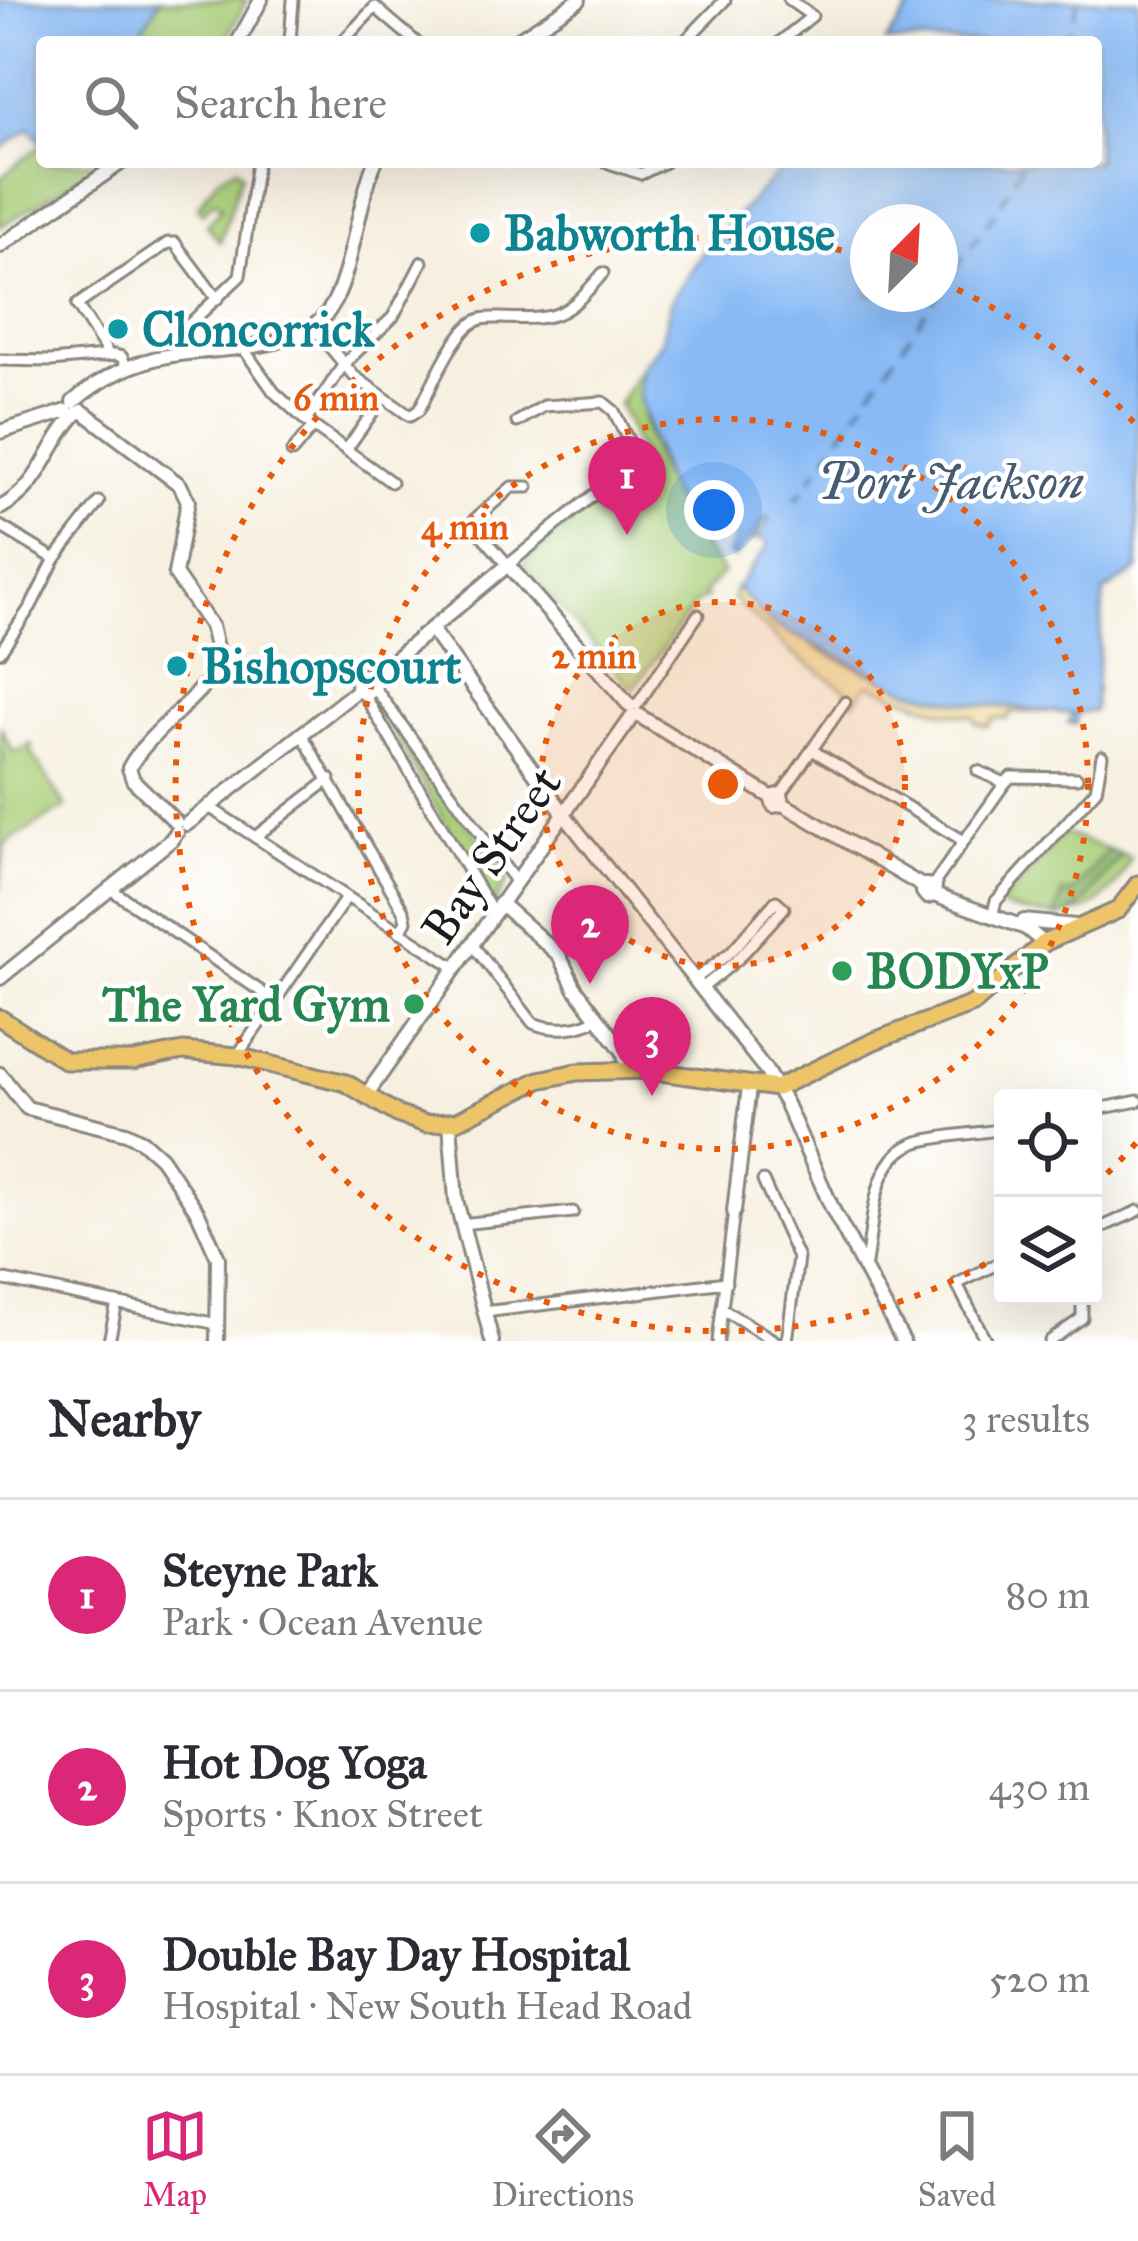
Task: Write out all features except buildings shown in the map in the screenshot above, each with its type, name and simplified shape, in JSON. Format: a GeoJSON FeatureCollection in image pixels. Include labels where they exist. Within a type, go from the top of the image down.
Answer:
{"type":"FeatureCollection","features":[{"type":"Feature","properties":{"kind":"main road"},"geometry":{"type":"LineString","coordinates":[[0,1018],[55,1058],[76,1063],[133,1061],[183,1051],[237,1056],[330,1078],[416,1122],[450,1123],[548,1077],[628,1070],[777,1088],[874,1041],[974,1004],[1044,943],[1118,910],[1138,884]]}},
{"type":"Feature","properties":{"kind":"main road"},"geometry":{"type":"LineString","coordinates":[[0,1006],[39,1046]]}},
{"type":"Feature","properties":{"kind":"street"},"geometry":{"type":"LineString","coordinates":[[241,36],[261,0]]}},
{"type":"Feature","properties":{"kind":"street"},"geometry":{"type":"LineString","coordinates":[[290,36],[293,0]]}},
{"type":"Feature","properties":{"kind":"street"},"geometry":{"type":"LineString","coordinates":[[523,36],[579,0]]}},
{"type":"Feature","properties":{"kind":"street"},"geometry":{"type":"LineString","coordinates":[[690,36],[725,0]]}},
{"type":"Feature","properties":{"kind":"street"},"geometry":{"type":"LineString","coordinates":[[787,36],[812,16],[789,0]]}},
{"type":"Feature","properties":{"kind":"street"},"geometry":{"type":"LineString","coordinates":[[348,36],[378,3],[410,36]]}},
{"type":"Feature","properties":{"kind":"street"},"geometry":{"type":"LineString","coordinates":[[0,246],[113,168]]}},
{"type":"Feature","properties":{"kind":"street"},"geometry":{"type":"LineString","coordinates":[[176,354],[178,335],[240,276],[256,168]]}},
{"type":"Feature","properties":{"kind":"street"},"geometry":{"type":"LineString","coordinates":[[0,508],[31,487],[92,387],[128,368],[176,354],[243,348],[313,327],[333,304],[373,168]]}},
{"type":"Feature","properties":{"kind":"street"},"geometry":{"type":"LineString","coordinates":[[624,168],[641,174],[653,168]]}},
{"type":"Feature","properties":{"kind":"street"},"geometry":{"type":"LineString","coordinates":[[109,355],[76,305],[168,243],[175,243],[217,299]]}},
{"type":"Feature","properties":{"kind":"street"},"geometry":{"type":"LineString","coordinates":[[292,452],[344,364],[393,317],[422,262]]}},
{"type":"Feature","properties":{"kind":"street"},"geometry":{"type":"LineString","coordinates":[[313,327],[344,364],[403,414],[413,415],[473,322],[551,319],[578,302],[603,273]]}},
{"type":"Feature","properties":{"kind":"street"},"geometry":{"type":"LineString","coordinates":[[243,348],[274,392],[309,424],[391,482]]}},
{"type":"Feature","properties":{"kind":"street"},"geometry":{"type":"LineString","coordinates":[[0,360],[109,355],[122,358],[128,368]]}},
{"type":"Feature","properties":{"kind":"street"},"geometry":{"type":"LineString","coordinates":[[346,450],[383,398]]}},
{"type":"Feature","properties":{"kind":"street"},"geometry":{"type":"LineString","coordinates":[[0,977],[180,826],[367,686],[632,462],[634,453],[614,411],[598,402],[544,406],[517,422]]}},
{"type":"Feature","properties":{"kind":"street"},"geometry":{"type":"LineString","coordinates":[[0,433],[76,408]]}},
{"type":"Feature","properties":{"kind":"street"},"geometry":{"type":"LineString","coordinates":[[76,408],[180,485],[188,501],[175,574],[211,626],[220,665],[129,768],[133,780],[180,826]]}},
{"type":"Feature","properties":{"kind":"street"},"geometry":{"type":"LineString","coordinates":[[36,419],[64,428]]}},
{"type":"Feature","properties":{"kind":"street"},"geometry":{"type":"LineString","coordinates":[[528,487],[512,487],[478,516],[474,526],[634,711],[930,889],[1026,928],[1044,943]]}},
{"type":"Feature","properties":{"kind":"street"},"geometry":{"type":"LineString","coordinates":[[0,652],[55,559],[99,502]]}},
{"type":"Feature","properties":{"kind":"street"},"geometry":{"type":"LineString","coordinates":[[0,526],[55,559]]}},
{"type":"Feature","properties":{"kind":"street"},"geometry":{"type":"LineString","coordinates":[[493,578],[522,580]]}},
{"type":"Feature","properties":{"kind":"street","name":"Bay Street"},"geometry":{"type":"LineString","coordinates":[[367,1094],[698,615]]}},
{"type":"Feature","properties":{"kind":"street"},"geometry":{"type":"LineString","coordinates":[[431,629],[564,813],[777,1088],[833,1210],[903,1341]]}},
{"type":"Feature","properties":{"kind":"street"},"geometry":{"type":"LineString","coordinates":[[367,686],[515,881]]}},
{"type":"Feature","properties":{"kind":"street"},"geometry":{"type":"LineString","coordinates":[[367,686],[496,908],[559,955],[575,988],[623,1052],[628,1070]]}},
{"type":"Feature","properties":{"kind":"street"},"geometry":{"type":"LineString","coordinates":[[779,798],[845,702]]}},
{"type":"Feature","properties":{"kind":"street"},"geometry":{"type":"LineString","coordinates":[[301,733],[404,912],[406,921],[400,932]]}},
{"type":"Feature","properties":{"kind":"street"},"geometry":{"type":"LineString","coordinates":[[812,750],[964,841]]}},
{"type":"Feature","properties":{"kind":"street"},"geometry":{"type":"LineString","coordinates":[[996,917],[997,901],[1096,790],[1102,756]]}},
{"type":"Feature","properties":{"kind":"street"},"geometry":{"type":"LineString","coordinates":[[979,771],[1005,783]]}},
{"type":"Feature","properties":{"kind":"street"},"geometry":{"type":"LineString","coordinates":[[930,889],[1011,777],[1077,778]]}},
{"type":"Feature","properties":{"kind":"street"},"geometry":{"type":"LineString","coordinates":[[255,837],[330,779]]}},
{"type":"Feature","properties":{"kind":"street"},"geometry":{"type":"LineString","coordinates":[[209,807],[456,968]]}},
{"type":"Feature","properties":{"kind":"street"},"geometry":{"type":"LineString","coordinates":[[109,888],[275,1001]]}},
{"type":"Feature","properties":{"kind":"street"},"geometry":{"type":"LineString","coordinates":[[237,1056],[346,898]]}},
{"type":"Feature","properties":{"kind":"street"},"geometry":{"type":"LineString","coordinates":[[996,917],[1049,926],[1090,925]]}},
{"type":"Feature","properties":{"kind":"street"},"geometry":{"type":"LineString","coordinates":[[698,984],[736,954],[766,920]]}},
{"type":"Feature","properties":{"kind":"street"},"geometry":{"type":"LineString","coordinates":[[472,944],[529,1021],[542,1027],[568,1027],[597,1018]]}},
{"type":"Feature","properties":{"kind":"street"},"geometry":{"type":"LineString","coordinates":[[0,1074],[27,1108],[126,1133],[161,1159],[198,1213],[218,1258],[217,1341]]}},
{"type":"Feature","properties":{"kind":"street"},"geometry":{"type":"LineString","coordinates":[[718,1341],[749,1087]]}},
{"type":"Feature","properties":{"kind":"street"},"geometry":{"type":"LineString","coordinates":[[1102,1108],[1138,1101]]}},
{"type":"Feature","properties":{"kind":"street"},"geometry":{"type":"LineString","coordinates":[[450,1123],[461,1224],[492,1341]]}},
{"type":"Feature","properties":{"kind":"street"},"geometry":{"type":"LineString","coordinates":[[865,1268],[875,1207],[889,1162],[914,1143],[994,1130]]}},
{"type":"Feature","properties":{"kind":"street"},"geometry":{"type":"LineString","coordinates":[[763,1181],[798,1258],[787,1341]]}},
{"type":"Feature","properties":{"kind":"street"},"geometry":{"type":"LineString","coordinates":[[1102,1227],[1138,1211]]}},
{"type":"Feature","properties":{"kind":"street"},"geometry":{"type":"LineString","coordinates":[[461,1224],[573,1212]]}},
{"type":"Feature","properties":{"kind":"street"},"geometry":{"type":"LineString","coordinates":[[986,1341],[958,1282],[994,1265]]}},
{"type":"Feature","properties":{"kind":"street"},"geometry":{"type":"LineString","coordinates":[[0,1279],[218,1324]]}},
{"type":"Feature","properties":{"kind":"street"},"geometry":{"type":"LineString","coordinates":[[484,1312],[726,1282]]}},
{"type":"Feature","properties":{"kind":"street"},"geometry":{"type":"LineString","coordinates":[[110,1341],[117,1303]]}},
{"type":"Feature","properties":{"kind":"street"},"geometry":{"type":"LineString","coordinates":[[1050,1341],[1082,1318],[1082,1305]]}},
{"type":"Feature","properties":{"kind":"street"},"geometry":{"type":"LineString","coordinates":[[722,1310],[775,1341]]}},
{"type":"Feature","properties":{"kind":"green space"},"geometry":{"type":"Polygon","coordinates":[[[160,0],[247,0],[228,36],[138,36],[160,0]]]}},
{"type":"Feature","properties":{"kind":"green space"},"geometry":{"type":"Polygon","coordinates":[[[36,149],[36,168],[95,168],[0,227],[0,178],[36,149]]]}},
{"type":"Feature","properties":{"kind":"green space"},"geometry":{"type":"Polygon","coordinates":[[[235,168],[242,173],[220,242],[207,225],[222,207],[213,201],[203,214],[198,207],[218,178],[235,168]]]}},
{"type":"Feature","properties":{"kind":"green space"},"geometry":{"type":"Polygon","coordinates":[[[641,368],[645,424],[662,477],[723,572],[633,690],[522,564],[644,464],[619,404],[641,368]]]}},
{"type":"Feature","properties":{"kind":"green space"},"geometry":{"type":"Polygon","coordinates":[[[376,695],[509,879],[495,902],[490,902],[376,695]]]}},
{"type":"Feature","properties":{"kind":"green space"},"geometry":{"type":"Polygon","coordinates":[[[1,728],[14,753],[32,744],[32,753],[66,807],[5,844],[0,890],[0,762],[4,759],[1,728]]]}},
{"type":"Feature","properties":{"kind":"green space"},"geometry":{"type":"Polygon","coordinates":[[[1063,833],[1131,858],[1107,895],[1093,906],[1060,916],[999,906],[1063,833]]]}},
{"type":"Feature","properties":{"kind":"green space"},"geometry":{"type":"Polygon","coordinates":[[[1108,850],[1123,855],[1086,901],[1056,918],[1062,893],[1072,894],[1108,850]]]}},
{"type":"Feature","properties":{"kind":"sand"},"geometry":{"type":"Polygon","coordinates":[[[736,587],[821,651],[908,690],[959,702],[1047,712],[1010,713],[1008,719],[994,718],[988,726],[977,724],[973,716],[945,712],[867,684],[854,702],[845,689],[793,654],[733,598],[736,587]]]}},
{"type":"Feature","properties":{"kind":"water"},"geometry":{"type":"Polygon","coordinates":[[[0,0],[160,0],[138,36],[36,36],[36,136],[30,128],[0,149],[0,0]]]}},
{"type":"Feature","properties":{"kind":"water","name":"Port Jackson"},"geometry":{"type":"Polygon","coordinates":[[[916,0],[1138,0],[1138,570],[1104,592],[1094,711],[1077,714],[1076,724],[1068,723],[1073,714],[959,702],[908,690],[773,625],[736,588],[769,545],[758,537],[752,543],[769,520],[765,518],[734,558],[728,554],[738,535],[728,527],[712,540],[687,521],[666,484],[639,397],[641,368],[661,342],[672,299],[706,248],[782,168],[1102,168],[1102,36],[890,36],[916,0]]]}},
{"type":"Feature","properties":{"kind":"ferry route"},"geometry":{"type":"LineString","coordinates":[[1068,36],[1079,0]]}},
{"type":"Feature","properties":{"kind":"ferry route"},"geometry":{"type":"LineString","coordinates":[[958,265],[1020,168]]}},
{"type":"Feature","properties":{"kind":"ferry route"},"geometry":{"type":"LineString","coordinates":[[794,495],[798,498],[926,312]]}},
{"type":"Feature","properties":{"kind":"place","name":"Babworth House"},"geometry":{"type":"Point","coordinates":[480,233]}},
{"type":"Feature","properties":{"kind":"place","name":"Cloncorrick"},"geometry":{"type":"Point","coordinates":[118,329]}},
{"type":"Feature","properties":{"kind":"place","name":"Steyne Park"},"geometry":{"type":"Point","coordinates":[627,535]}},
{"type":"Feature","properties":{"kind":"place","name":"Bishopscourt"},"geometry":{"type":"Point","coordinates":[177,666]}},
{"type":"Feature","properties":{"kind":"place","name":"BODYxP"},"geometry":{"type":"Point","coordinates":[842,971]}},
{"type":"Feature","properties":{"kind":"place","name":"Hot Dog Yoga"},"geometry":{"type":"Point","coordinates":[590,984]}},
{"type":"Feature","properties":{"kind":"place","name":"The Yard Gym"},"geometry":{"type":"Point","coordinates":[414,1004]}},
{"type":"Feature","properties":{"kind":"place","name":"Double Bay Day Hospital"},"geometry":{"type":"Point","coordinates":[652,1096]}}]}
